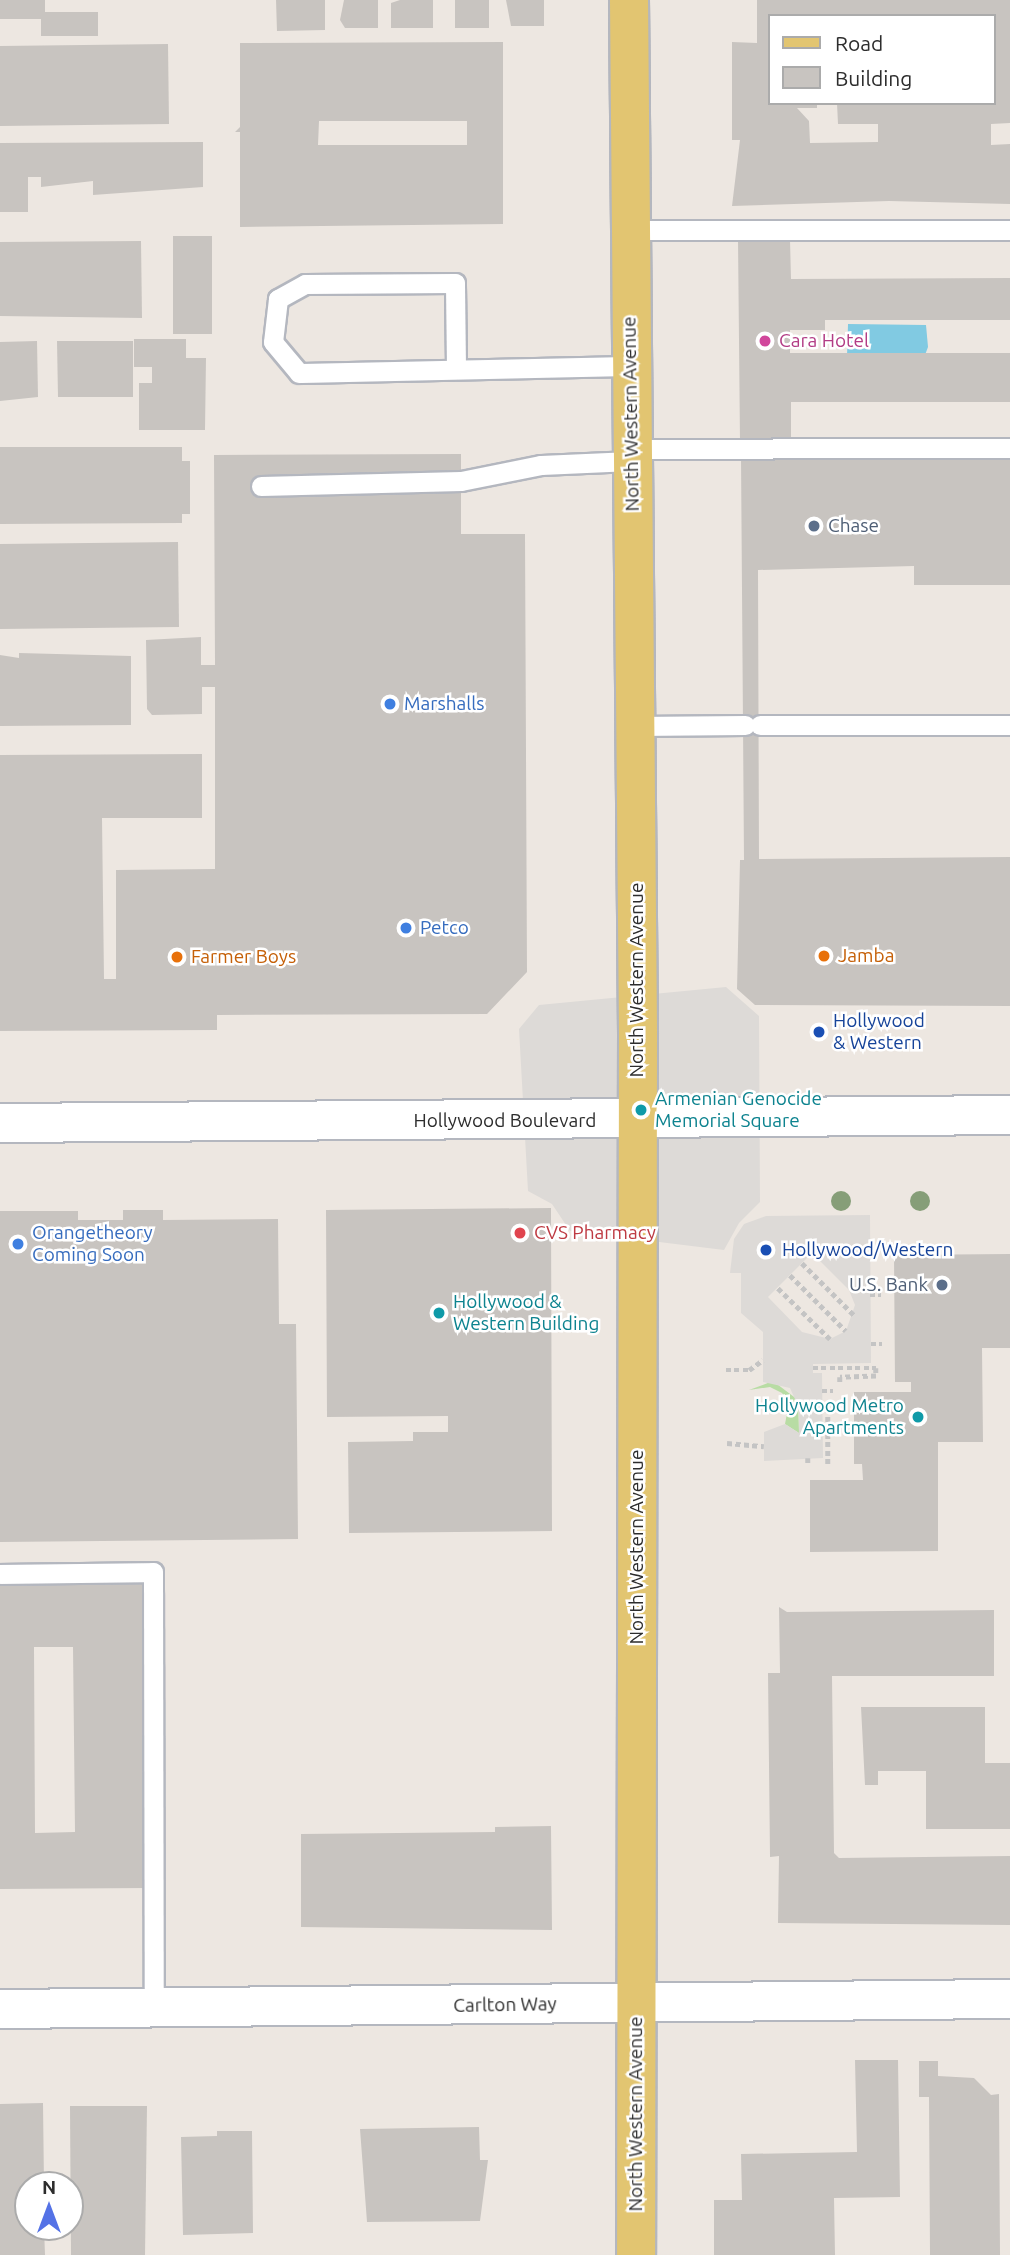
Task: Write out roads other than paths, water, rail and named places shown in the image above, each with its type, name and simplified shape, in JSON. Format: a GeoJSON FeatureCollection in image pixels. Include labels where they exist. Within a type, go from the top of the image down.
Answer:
{"type":"FeatureCollection","features":[{"type":"Feature","properties":{"kind":"main road","name":"North Western Avenue"},"geometry":{"type":"LineString","coordinates":[[629,0],[630,366],[636,726],[636,2255]]}},
{"type":"Feature","properties":{"kind":"street","name":"Hollywood Boulevard"},"geometry":{"type":"LineString","coordinates":[[0,1123],[637,1121],[1010,1115]]}},
{"type":"Feature","properties":{"kind":"street","name":"Carlton Way"},"geometry":{"type":"LineString","coordinates":[[0,2009],[1010,1999]]}},
{"type":"Feature","properties":{"kind":"lane"},"geometry":{"type":"LineString","coordinates":[[630,230],[1010,230]]}},
{"type":"Feature","properties":{"kind":"lane"},"geometry":{"type":"LineString","coordinates":[[456,368],[455,283],[305,284],[278,299],[273,342],[299,373],[630,366]]}},
{"type":"Feature","properties":{"kind":"lane"},"geometry":{"type":"LineString","coordinates":[[261,486],[461,481],[541,465],[631,455],[1010,447]]}},
{"type":"Feature","properties":{"kind":"lane"},"geometry":{"type":"LineString","coordinates":[[636,726],[1010,725]]}},
{"type":"Feature","properties":{"kind":"lane"},"geometry":{"type":"LineString","coordinates":[[0,1574],[153,1572],[154,2009]]}},
{"type":"Feature","properties":{"kind":"water"},"geometry":{"type":"Polygon","coordinates":[[[848,324],[926,325],[928,347],[925,355],[847,356],[848,324]]]}},
{"type":"Feature","properties":{"kind":"place","name":"Cara Hotel"},"geometry":{"type":"Point","coordinates":[765,341]}},
{"type":"Feature","properties":{"kind":"place","name":"Chase"},"geometry":{"type":"Point","coordinates":[814,526]}},
{"type":"Feature","properties":{"kind":"place","name":"Marshalls"},"geometry":{"type":"Point","coordinates":[390,704]}},
{"type":"Feature","properties":{"kind":"place","name":"Petco"},"geometry":{"type":"Point","coordinates":[406,928]}},
{"type":"Feature","properties":{"kind":"place","name":"Jamba"},"geometry":{"type":"Point","coordinates":[824,956]}},
{"type":"Feature","properties":{"kind":"place","name":"Farmer Boys"},"geometry":{"type":"Point","coordinates":[177,957]}},
{"type":"Feature","properties":{"kind":"place","name":"Hollywood & Western"},"geometry":{"type":"Point","coordinates":[819,1032]}},
{"type":"Feature","properties":{"kind":"place","name":"Armenian Genocide Memorial Square"},"geometry":{"type":"Point","coordinates":[641,1110]}},
{"type":"Feature","properties":{"kind":"place","name":"CVS Pharmacy"},"geometry":{"type":"Point","coordinates":[520,1233]}},
{"type":"Feature","properties":{"kind":"place","name":"Orangetheory Coming Soon"},"geometry":{"type":"Point","coordinates":[18,1244]}},
{"type":"Feature","properties":{"kind":"place","name":"Hollywood/Western"},"geometry":{"type":"Point","coordinates":[766,1250]}},
{"type":"Feature","properties":{"kind":"place","name":"U.S. Bank"},"geometry":{"type":"Point","coordinates":[942,1285]}},
{"type":"Feature","properties":{"kind":"place","name":"Hollywood & Western Building"},"geometry":{"type":"Point","coordinates":[439,1313]}},
{"type":"Feature","properties":{"kind":"place","name":"Hollywood Metro Apartments"},"geometry":{"type":"Point","coordinates":[918,1417]}}]}
